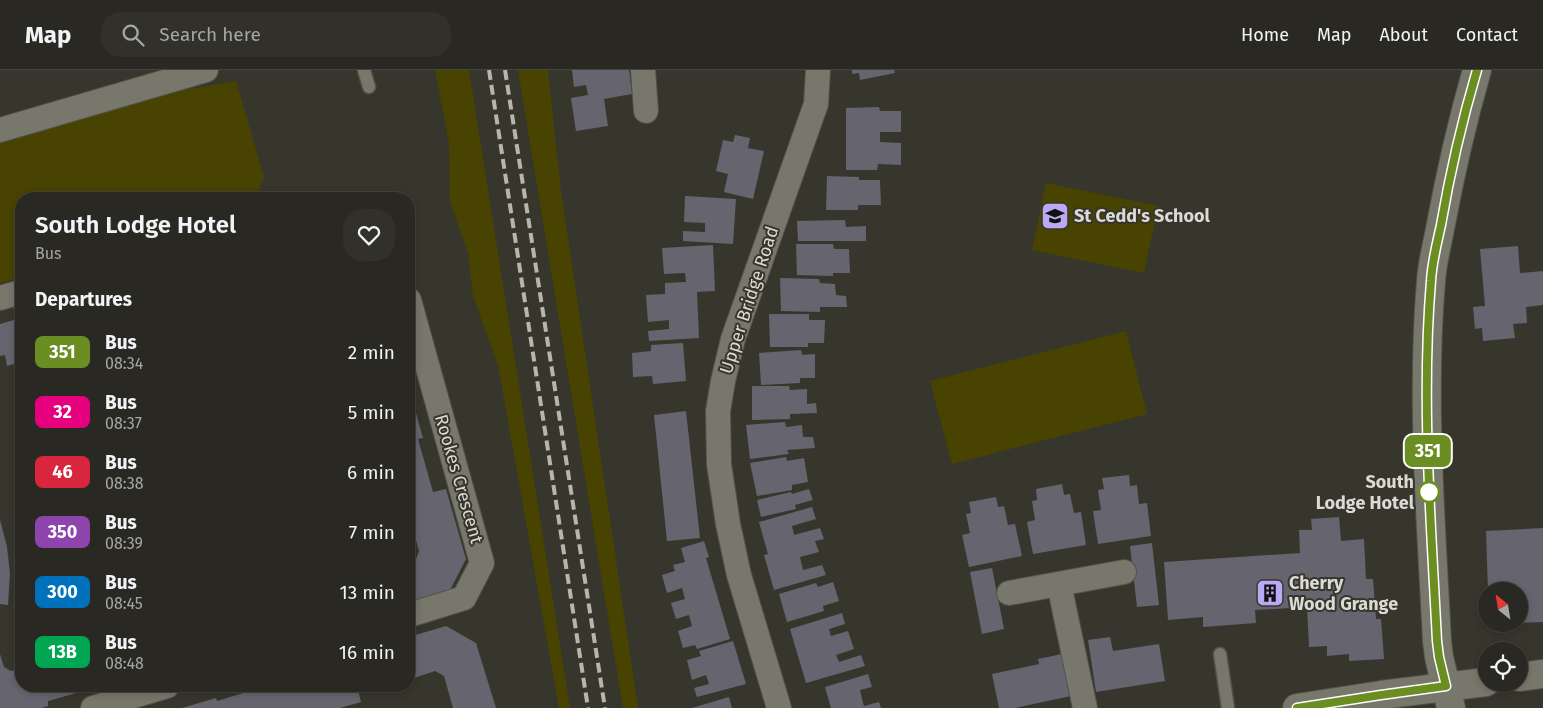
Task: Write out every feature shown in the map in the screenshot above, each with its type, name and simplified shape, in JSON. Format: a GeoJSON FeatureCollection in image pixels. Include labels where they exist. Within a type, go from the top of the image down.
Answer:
{"type":"FeatureCollection","features":[{"type":"Feature","properties":{"kind":"main road"},"geometry":{"type":"LineString","coordinates":[[1449,697],[1437,641],[1429,477],[1427,380],[1431,279],[1445,202],[1468,100],[1478,70]]}},
{"type":"Feature","properties":{"kind":"main road"},"geometry":{"type":"LineString","coordinates":[[1528,676],[1543,674]]}},
{"type":"Feature","properties":{"kind":"main road"},"geometry":{"type":"LineString","coordinates":[[1297,708],[1381,695],[1449,697],[1478,685]]}},
{"type":"Feature","properties":{"kind":"street"},"geometry":{"type":"LineString","coordinates":[[0,130],[206,70]]}},
{"type":"Feature","properties":{"kind":"street"},"geometry":{"type":"LineString","coordinates":[[643,70],[646,111]]}},
{"type":"Feature","properties":{"kind":"street","name":"Upper Bridge Road"},"geometry":{"type":"LineString","coordinates":[[779,708],[739,575],[728,524],[719,464],[718,411],[723,381],[734,339],[816,104],[818,70]]}},
{"type":"Feature","properties":{"kind":"street"},"geometry":{"type":"LineString","coordinates":[[0,298],[15,294]]}},
{"type":"Feature","properties":{"kind":"street","name":"Rookes Crescent"},"geometry":{"type":"LineString","coordinates":[[415,322],[482,563],[464,598],[415,613]]}},
{"type":"Feature","properties":{"kind":"street"},"geometry":{"type":"LineString","coordinates":[[1009,593],[1124,572]]}},
{"type":"Feature","properties":{"kind":"street"},"geometry":{"type":"LineString","coordinates":[[1059,584],[1085,708]]}},
{"type":"Feature","properties":{"kind":"street"},"geometry":{"type":"LineString","coordinates":[[93,708],[147,692]]}},
{"type":"Feature","properties":{"kind":"lane"},"geometry":{"type":"LineString","coordinates":[[364,70],[369,87]]}},
{"type":"Feature","properties":{"kind":"lane"},"geometry":{"type":"LineString","coordinates":[[1220,654],[1228,708]]}},
{"type":"Feature","properties":{"kind":"shaded area"},"geometry":{"type":"Polygon","coordinates":[[[435,70],[469,70],[570,708],[559,708],[498,365],[473,296],[468,253],[450,202],[449,143],[435,70]]]}},
{"type":"Feature","properties":{"kind":"shaded area"},"geometry":{"type":"Polygon","coordinates":[[[518,70],[548,70],[561,191],[638,708],[623,708],[518,70]]]}},
{"type":"Feature","properties":{"kind":"shaded area"},"geometry":{"type":"Polygon","coordinates":[[[236,81],[264,177],[258,192],[15,192],[15,279],[0,283],[0,142],[183,90],[236,81]]]}},
{"type":"Feature","properties":{"kind":"shaded area"},"geometry":{"type":"Polygon","coordinates":[[[1046,183],[1158,206],[1144,273],[1032,250],[1046,183]]]}},
{"type":"Feature","properties":{"kind":"shaded area"},"geometry":{"type":"Polygon","coordinates":[[[1126,331],[1147,414],[952,464],[930,381],[1126,331]]]}},
{"type":"Feature","properties":{"kind":"building"},"geometry":{"type":"Polygon","coordinates":[[[572,70],[629,70],[632,94],[604,99],[608,126],[576,131],[571,98],[588,95],[586,85],[574,87],[572,70]]]}},
{"type":"Feature","properties":{"kind":"building"},"geometry":{"type":"Polygon","coordinates":[[[852,70],[894,70],[895,73],[860,80],[859,73],[852,74],[852,70]]]}},
{"type":"Feature","properties":{"kind":"building"},"geometry":{"type":"Polygon","coordinates":[[[879,107],[880,111],[901,111],[901,132],[880,132],[880,142],[901,143],[901,165],[878,164],[877,170],[846,170],[846,108],[879,107]]]}},
{"type":"Feature","properties":{"kind":"building"},"geometry":{"type":"Polygon","coordinates":[[[735,135],[750,138],[748,148],[764,151],[753,199],[724,192],[728,174],[716,171],[723,140],[733,142],[735,135]]]}},
{"type":"Feature","properties":{"kind":"building"},"geometry":{"type":"Polygon","coordinates":[[[827,176],[859,177],[859,180],[880,180],[881,205],[858,205],[858,210],[826,210],[827,176]]]}},
{"type":"Feature","properties":{"kind":"building"},"geometry":{"type":"Polygon","coordinates":[[[685,196],[736,199],[733,244],[683,241],[683,231],[705,232],[705,223],[684,222],[685,196]]]}},
{"type":"Feature","properties":{"kind":"building"},"geometry":{"type":"Polygon","coordinates":[[[845,220],[846,227],[866,226],[866,241],[798,241],[797,221],[845,220]]]}},
{"type":"Feature","properties":{"kind":"building"},"geometry":{"type":"Polygon","coordinates":[[[796,244],[833,244],[834,249],[849,249],[850,273],[833,273],[833,276],[797,275],[796,244]]]}},
{"type":"Feature","properties":{"kind":"building"},"geometry":{"type":"Polygon","coordinates":[[[713,245],[715,291],[697,292],[699,338],[649,341],[648,331],[669,329],[669,320],[648,322],[646,295],[665,294],[665,283],[686,282],[685,273],[664,274],[662,248],[713,245]]]}},
{"type":"Feature","properties":{"kind":"building"},"geometry":{"type":"Polygon","coordinates":[[[1518,246],[1520,273],[1543,271],[1543,305],[1526,307],[1527,323],[1513,324],[1515,338],[1483,341],[1482,328],[1475,329],[1473,307],[1485,306],[1480,249],[1518,246]]]}},
{"type":"Feature","properties":{"kind":"building"},"geometry":{"type":"Polygon","coordinates":[[[780,278],[819,279],[820,283],[835,284],[836,295],[846,296],[847,307],[820,307],[820,312],[781,311],[780,278]]]}},
{"type":"Feature","properties":{"kind":"building"},"geometry":{"type":"Polygon","coordinates":[[[769,314],[809,314],[809,320],[825,320],[824,343],[808,343],[808,347],[770,347],[769,314]]]}},
{"type":"Feature","properties":{"kind":"building"},"geometry":{"type":"Polygon","coordinates":[[[15,320],[15,364],[7,366],[5,355],[0,356],[0,324],[15,320]]]}},
{"type":"Feature","properties":{"kind":"building"},"geometry":{"type":"Polygon","coordinates":[[[683,343],[686,381],[653,384],[652,376],[633,377],[632,353],[651,351],[651,345],[683,343]]]}},
{"type":"Feature","properties":{"kind":"building"},"geometry":{"type":"Polygon","coordinates":[[[801,350],[802,355],[815,354],[815,378],[800,378],[800,383],[761,385],[759,353],[801,350]]]}},
{"type":"Feature","properties":{"kind":"building"},"geometry":{"type":"Polygon","coordinates":[[[752,386],[789,386],[790,390],[807,389],[807,404],[816,403],[817,413],[790,414],[790,419],[752,420],[752,386]]]}},
{"type":"Feature","properties":{"kind":"building"},"geometry":{"type":"Polygon","coordinates":[[[415,409],[423,438],[418,439],[433,492],[446,489],[466,559],[449,592],[415,601],[415,559],[419,551],[415,537],[415,409]]]}},
{"type":"Feature","properties":{"kind":"building"},"geometry":{"type":"Polygon","coordinates":[[[686,411],[700,538],[667,541],[654,415],[686,411]]]}},
{"type":"Feature","properties":{"kind":"building"},"geometry":{"type":"Polygon","coordinates":[[[785,422],[786,427],[802,425],[803,437],[813,437],[815,448],[787,450],[789,454],[750,459],[746,425],[785,422]]]}},
{"type":"Feature","properties":{"kind":"building"},"geometry":{"type":"Polygon","coordinates":[[[786,457],[787,461],[804,458],[808,482],[792,485],[792,490],[757,496],[750,463],[786,457]]]}},
{"type":"Feature","properties":{"kind":"building"},"geometry":{"type":"Polygon","coordinates":[[[1129,475],[1130,486],[1137,485],[1139,504],[1147,503],[1151,536],[1098,544],[1093,511],[1101,510],[1098,490],[1104,489],[1102,478],[1129,475]]]}},
{"type":"Feature","properties":{"kind":"building"},"geometry":{"type":"Polygon","coordinates":[[[1062,484],[1064,495],[1070,494],[1074,513],[1081,512],[1086,545],[1033,554],[1027,522],[1035,520],[1032,501],[1037,500],[1036,489],[1062,484]]]}},
{"type":"Feature","properties":{"kind":"building"},"geometry":{"type":"Polygon","coordinates":[[[809,489],[813,500],[795,505],[796,509],[761,517],[757,500],[809,489]]]}},
{"type":"Feature","properties":{"kind":"building"},"geometry":{"type":"Polygon","coordinates":[[[996,497],[998,507],[1004,506],[1008,525],[1015,524],[1022,556],[969,567],[962,535],[970,533],[966,514],[971,513],[969,502],[996,497]]]}},
{"type":"Feature","properties":{"kind":"building"},"geometry":{"type":"Polygon","coordinates":[[[812,507],[816,519],[792,526],[794,535],[820,528],[824,539],[815,541],[819,552],[800,557],[803,570],[822,565],[826,575],[774,590],[764,555],[768,554],[759,522],[812,507]]]}},
{"type":"Feature","properties":{"kind":"building","name":"Cherry Wood Grange"},"geometry":{"type":"Polygon","coordinates":[[[1339,517],[1341,541],[1364,539],[1366,579],[1373,579],[1376,619],[1381,619],[1384,659],[1349,661],[1349,654],[1327,656],[1327,646],[1309,647],[1307,607],[1255,610],[1256,623],[1203,627],[1203,617],[1168,620],[1164,562],[1300,553],[1299,530],[1312,530],[1311,519],[1339,517]]]}},
{"type":"Feature","properties":{"kind":"building"},"geometry":{"type":"Polygon","coordinates":[[[0,520],[7,547],[10,574],[8,605],[0,604],[0,520]]]}},
{"type":"Feature","properties":{"kind":"building"},"geometry":{"type":"Polygon","coordinates":[[[1543,528],[1543,622],[1528,623],[1528,582],[1488,582],[1486,531],[1543,528]]]}},
{"type":"Feature","properties":{"kind":"building"},"geometry":{"type":"Polygon","coordinates":[[[704,541],[709,557],[706,558],[730,639],[697,649],[695,645],[683,648],[678,631],[692,626],[689,615],[676,619],[671,603],[685,599],[682,588],[667,593],[662,575],[675,571],[673,565],[685,562],[681,548],[704,541]]]}},
{"type":"Feature","properties":{"kind":"building"},"geometry":{"type":"Polygon","coordinates":[[[1152,543],[1159,605],[1137,607],[1130,546],[1152,543]]]}},
{"type":"Feature","properties":{"kind":"building"},"geometry":{"type":"Polygon","coordinates":[[[992,568],[1004,629],[982,634],[970,572],[992,568]]]}},
{"type":"Feature","properties":{"kind":"building"},"geometry":{"type":"Polygon","coordinates":[[[833,582],[839,601],[823,606],[824,611],[787,622],[779,594],[816,583],[818,587],[833,582]]]}},
{"type":"Feature","properties":{"kind":"building"},"geometry":{"type":"Polygon","coordinates":[[[842,613],[845,624],[829,629],[831,636],[848,631],[854,649],[836,655],[839,662],[861,655],[865,666],[806,683],[790,629],[842,613]]]}},
{"type":"Feature","properties":{"kind":"building"},"geometry":{"type":"Polygon","coordinates":[[[446,626],[476,643],[496,708],[453,708],[444,676],[435,671],[415,678],[415,635],[446,626]]]}},
{"type":"Feature","properties":{"kind":"building"},"geometry":{"type":"Polygon","coordinates":[[[1110,637],[1113,651],[1159,644],[1165,681],[1096,692],[1088,640],[1110,637]]]}},
{"type":"Feature","properties":{"kind":"building"},"geometry":{"type":"Polygon","coordinates":[[[733,641],[746,684],[697,697],[694,688],[709,684],[706,675],[692,680],[687,660],[701,656],[699,651],[733,641]]]}},
{"type":"Feature","properties":{"kind":"building"},"geometry":{"type":"Polygon","coordinates":[[[0,654],[4,667],[11,671],[15,670],[15,692],[80,692],[48,701],[48,706],[41,708],[0,708],[0,654]]]}},
{"type":"Feature","properties":{"kind":"building"},"geometry":{"type":"Polygon","coordinates":[[[1062,654],[1071,696],[1015,708],[999,708],[992,674],[1039,664],[1038,659],[1062,654]]]}},
{"type":"Feature","properties":{"kind":"building"},"geometry":{"type":"Polygon","coordinates":[[[868,674],[872,687],[860,690],[864,706],[879,702],[881,708],[831,708],[825,687],[868,674]]]}},
{"type":"Feature","properties":{"kind":"building"},"geometry":{"type":"Polygon","coordinates":[[[247,692],[358,692],[361,702],[340,708],[182,708],[216,698],[217,701],[247,692]]]}},
{"type":"Feature","properties":{"kind":"building"},"geometry":{"type":"Polygon","coordinates":[[[729,697],[732,708],[692,708],[729,697]]]}},
{"type":"Feature","properties":{"kind":"railway"},"geometry":{"type":"LineString","coordinates":[[489,70],[588,708]]}},
{"type":"Feature","properties":{"kind":"railway"},"geometry":{"type":"LineString","coordinates":[[505,70],[605,708]]}},
{"type":"Feature","properties":{"kind":"bus line","name":"351"},"geometry":{"type":"LineString","coordinates":[[1297,708],[1446,686],[1437,641],[1429,477],[1427,380],[1431,279],[1445,202],[1468,100],[1477,70]]}},
{"type":"Feature","properties":{"kind":"place","name":"St Cedd's School"},"geometry":{"type":"Point","coordinates":[1055,216]}},
{"type":"Feature","properties":{"kind":"place","name":"South Lodge Hotel"},"geometry":{"type":"Point","coordinates":[1429,492]}},
{"type":"Feature","properties":{"kind":"place","name":"Cherry Wood Grange"},"geometry":{"type":"Point","coordinates":[1270,593]}}]}
